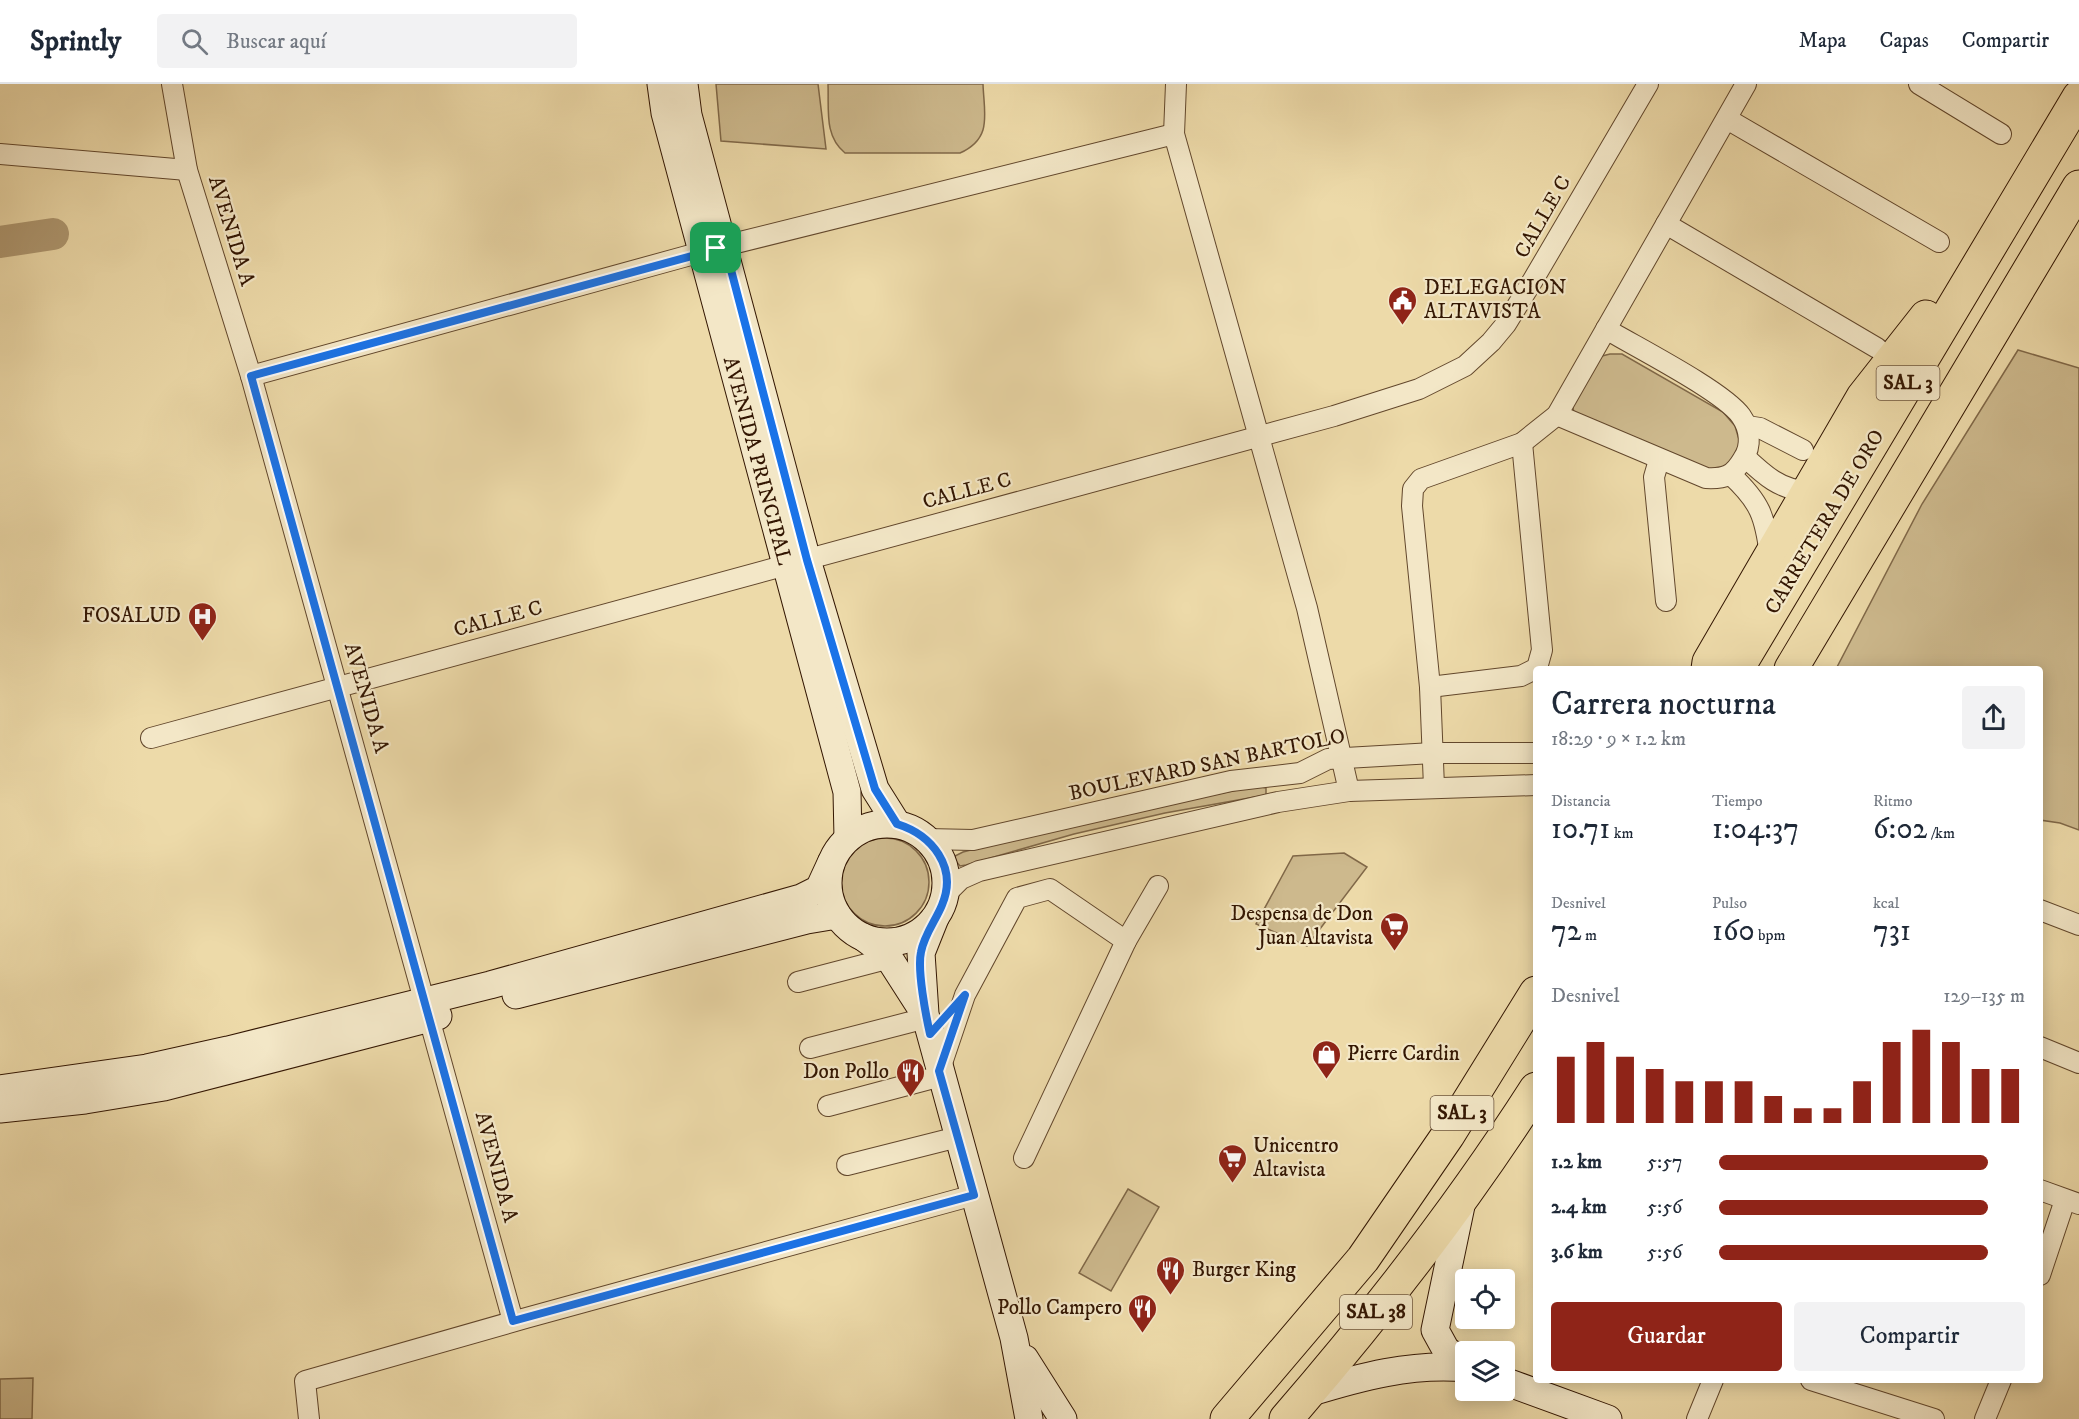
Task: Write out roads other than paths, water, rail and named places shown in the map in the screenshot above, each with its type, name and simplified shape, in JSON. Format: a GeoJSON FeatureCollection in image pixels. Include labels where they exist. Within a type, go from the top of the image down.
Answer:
{"type":"FeatureCollection","features":[{"type":"Feature","properties":{"kind":"highway","name":"CARRETERA DE ORO"},"geometry":{"type":"LineString","coordinates":[[1739,666],[2079,97]]}},
{"type":"Feature","properties":{"kind":"highway"},"geometry":{"type":"LineString","coordinates":[[1708,666],[1863,397],[1932,310],[1964,258],[2026,184]]}},
{"type":"Feature","properties":{"kind":"highway","name":"SAL 3"},"geometry":{"type":"LineString","coordinates":[[1793,666],[2079,188]]}},
{"type":"Feature","properties":{"kind":"highway","name":"SAL 3"},"geometry":{"type":"LineString","coordinates":[[1383,1230],[1448,1135],[1533,998]]}},
{"type":"Feature","properties":{"kind":"highway","name":"SAL 3"},"geometry":{"type":"LineString","coordinates":[[1462,1201],[1533,1094]]}},
{"type":"Feature","properties":{"kind":"highway","name":"SAL 38"},"geometry":{"type":"LineString","coordinates":[[1286,1419],[1462,1201]]}},
{"type":"Feature","properties":{"kind":"highway","name":"SAL 38"},"geometry":{"type":"LineString","coordinates":[[1227,1419],[1334,1296],[1383,1230]]}},
{"type":"Feature","properties":{"kind":"main road","name":"AVENIDA PRINCIPAL"},"geometry":{"type":"LineString","coordinates":[[661,84],[664,113],[713,250]]}},
{"type":"Feature","properties":{"kind":"main road","name":"AVENIDA PRINCIPAL"},"geometry":{"type":"LineString","coordinates":[[684,84],[713,250],[796,563],[847,792],[848,838]]}},
{"type":"Feature","properties":{"kind":"main road","name":"AVENIDA PRINCIPAL"},"geometry":{"type":"LineString","coordinates":[[796,563],[875,789],[897,824]]}},
{"type":"Feature","properties":{"kind":"main road"},"geometry":{"type":"LineString","coordinates":[[0,1109],[85,1100],[164,1087],[428,1008],[490,985],[801,898],[819,889],[831,863],[848,838],[863,828],[879,824],[897,824],[913,829],[927,839],[938,852],[944,866],[940,907],[921,952],[927,1022],[1014,1338],[1029,1419]]}},
{"type":"Feature","properties":{"kind":"main road"},"geometry":{"type":"LineString","coordinates":[[831,863],[828,890],[837,915],[890,958],[927,1022]]}},
{"type":"Feature","properties":{"kind":"main road"},"geometry":{"type":"LineString","coordinates":[[859,935],[873,940],[902,940],[925,928],[940,907]]}},
{"type":"Feature","properties":{"kind":"main road"},"geometry":{"type":"LineString","coordinates":[[0,1089],[147,1068],[428,1008],[837,915]]}},
{"type":"Feature","properties":{"kind":"main road"},"geometry":{"type":"LineString","coordinates":[[1455,1357],[1446,1350],[1435,1330],[1462,1201]]}},
{"type":"Feature","properties":{"kind":"main road"},"geometry":{"type":"LineString","coordinates":[[1209,1419],[1334,1296]]}},
{"type":"Feature","properties":{"kind":"main road"},"geometry":{"type":"LineString","coordinates":[[1014,1338],[1046,1397],[1063,1419]]}},
{"type":"Feature","properties":{"kind":"main road"},"geometry":{"type":"LineString","coordinates":[[1308,1393],[1365,1375],[1455,1366]]}},
{"type":"Feature","properties":{"kind":"main road"},"geometry":{"type":"LineString","coordinates":[[1515,1385],[1608,1419]]}},
{"type":"Feature","properties":{"kind":"street"},"geometry":{"type":"LineString","coordinates":[[1176,84],[1174,134],[1306,608],[1348,791]]}},
{"type":"Feature","properties":{"kind":"street","name":"CALLE C"},"geometry":{"type":"LineString","coordinates":[[151,738],[796,563],[1419,389],[1465,366],[1506,324],[1648,84]]}},
{"type":"Feature","properties":{"kind":"street"},"geometry":{"type":"LineString","coordinates":[[1434,787],[1430,687],[1412,506],[1413,489],[1420,479],[1438,471],[1522,443],[1557,415],[1746,84]]}},
{"type":"Feature","properties":{"kind":"street"},"geometry":{"type":"LineString","coordinates":[[1919,84],[2001,134]]}},
{"type":"Feature","properties":{"kind":"street","name":"AVENIDA A"},"geometry":{"type":"LineString","coordinates":[[172,86],[187,170],[251,376],[513,1321]]}},
{"type":"Feature","properties":{"kind":"street"},"geometry":{"type":"LineString","coordinates":[[1727,119],[1939,242]]}},
{"type":"Feature","properties":{"kind":"street"},"geometry":{"type":"LineString","coordinates":[[251,376],[713,250],[1174,134]]}},
{"type":"Feature","properties":{"kind":"street"},"geometry":{"type":"LineString","coordinates":[[0,154],[187,170]]}},
{"type":"Feature","properties":{"kind":"street"},"geometry":{"type":"LineString","coordinates":[[1666,224],[1876,348]]}},
{"type":"Feature","properties":{"kind":"street"},"geometry":{"type":"LineString","coordinates":[[1557,415],[1706,478],[1722,479],[1731,475],[1745,457],[1749,439],[1747,426],[1739,414],[1722,399],[1606,329]]}},
{"type":"Feature","properties":{"kind":"street"},"geometry":{"type":"LineString","coordinates":[[1747,426],[1760,428],[1803,450]]}},
{"type":"Feature","properties":{"kind":"street"},"geometry":{"type":"LineString","coordinates":[[1522,443],[1542,650],[1538,666]]}},
{"type":"Feature","properties":{"kind":"street"},"geometry":{"type":"LineString","coordinates":[[1745,457],[1768,478],[1782,486],[1808,491]]}},
{"type":"Feature","properties":{"kind":"street"},"geometry":{"type":"LineString","coordinates":[[1659,460],[1654,477],[1666,601]]}},
{"type":"Feature","properties":{"kind":"street"},"geometry":{"type":"LineString","coordinates":[[1731,475],[1753,495],[1762,514],[1771,557]]}},
{"type":"Feature","properties":{"kind":"street"},"geometry":{"type":"LineString","coordinates":[[1430,687],[1521,675],[1533,670]]}},
{"type":"Feature","properties":{"kind":"street","name":"BOULEVARD SAN BARTOLO"},"geometry":{"type":"LineString","coordinates":[[927,839],[967,842],[1231,781],[1300,773],[1328,759],[1339,757],[1433,753],[1533,753]]}},
{"type":"Feature","properties":{"kind":"street"},"geometry":{"type":"LineString","coordinates":[[1275,775],[1278,802]]}},
{"type":"Feature","properties":{"kind":"street"},"geometry":{"type":"LineString","coordinates":[[940,907],[961,879],[979,871],[1278,802],[1348,791],[1533,785]]}},
{"type":"Feature","properties":{"kind":"street"},"geometry":{"type":"LineString","coordinates":[[1024,1158],[1126,941],[1158,886]]}},
{"type":"Feature","properties":{"kind":"street"},"geometry":{"type":"LineString","coordinates":[[828,1106],[940,1073],[965,995],[1017,898],[1050,888],[1126,941]]}},
{"type":"Feature","properties":{"kind":"street"},"geometry":{"type":"LineString","coordinates":[[2043,911],[2079,925]]}},
{"type":"Feature","properties":{"kind":"street"},"geometry":{"type":"LineString","coordinates":[[798,982],[890,958]]}},
{"type":"Feature","properties":{"kind":"street"},"geometry":{"type":"LineString","coordinates":[[810,1048],[927,1022],[965,995]]}},
{"type":"Feature","properties":{"kind":"street"},"geometry":{"type":"LineString","coordinates":[[2043,1048],[2079,1063]]}},
{"type":"Feature","properties":{"kind":"street"},"geometry":{"type":"LineString","coordinates":[[847,1165],[958,1137]]}},
{"type":"Feature","properties":{"kind":"street"},"geometry":{"type":"LineString","coordinates":[[2043,1191],[2072,1202],[2043,1268]]}},
{"type":"Feature","properties":{"kind":"street"},"geometry":{"type":"LineString","coordinates":[[309,1419],[305,1381],[513,1321],[974,1195]]}},
{"type":"Feature","properties":{"kind":"street"},"geometry":{"type":"LineString","coordinates":[[1697,1419],[1712,1383]]}},
{"type":"Feature","properties":{"kind":"street"},"geometry":{"type":"LineString","coordinates":[[1820,1383],[1934,1419]]}},
{"type":"Feature","properties":{"kind":"street"},"geometry":{"type":"LineString","coordinates":[[1985,1419],[2000,1383]]}},
{"type":"Feature","properties":{"kind":"waterway"},"geometry":{"type":"LineString","coordinates":[[0,242],[53,234]]}},
{"type":"Feature","properties":{"kind":"place","name":"DELEGACION ALTAVISTA"},"geometry":{"type":"Point","coordinates":[1403,326]}},
{"type":"Feature","properties":{"kind":"place","name":"FOSALUD"},"geometry":{"type":"Point","coordinates":[202,642]}},
{"type":"Feature","properties":{"kind":"place","name":"Despensa de Don Juan Altavista"},"geometry":{"type":"Point","coordinates":[1394,952]}},
{"type":"Feature","properties":{"kind":"place","name":"Pierre Cardin"},"geometry":{"type":"Point","coordinates":[1326,1080]}},
{"type":"Feature","properties":{"kind":"place","name":"Don Pollo"},"geometry":{"type":"Point","coordinates":[910,1098]}},
{"type":"Feature","properties":{"kind":"place","name":"Unicentro Altavista"},"geometry":{"type":"Point","coordinates":[1232,1184]}},
{"type":"Feature","properties":{"kind":"place","name":"Burger King"},"geometry":{"type":"Point","coordinates":[1171,1296]}},
{"type":"Feature","properties":{"kind":"place","name":"Pollo Campero"},"geometry":{"type":"Point","coordinates":[1143,1334]}}]}
